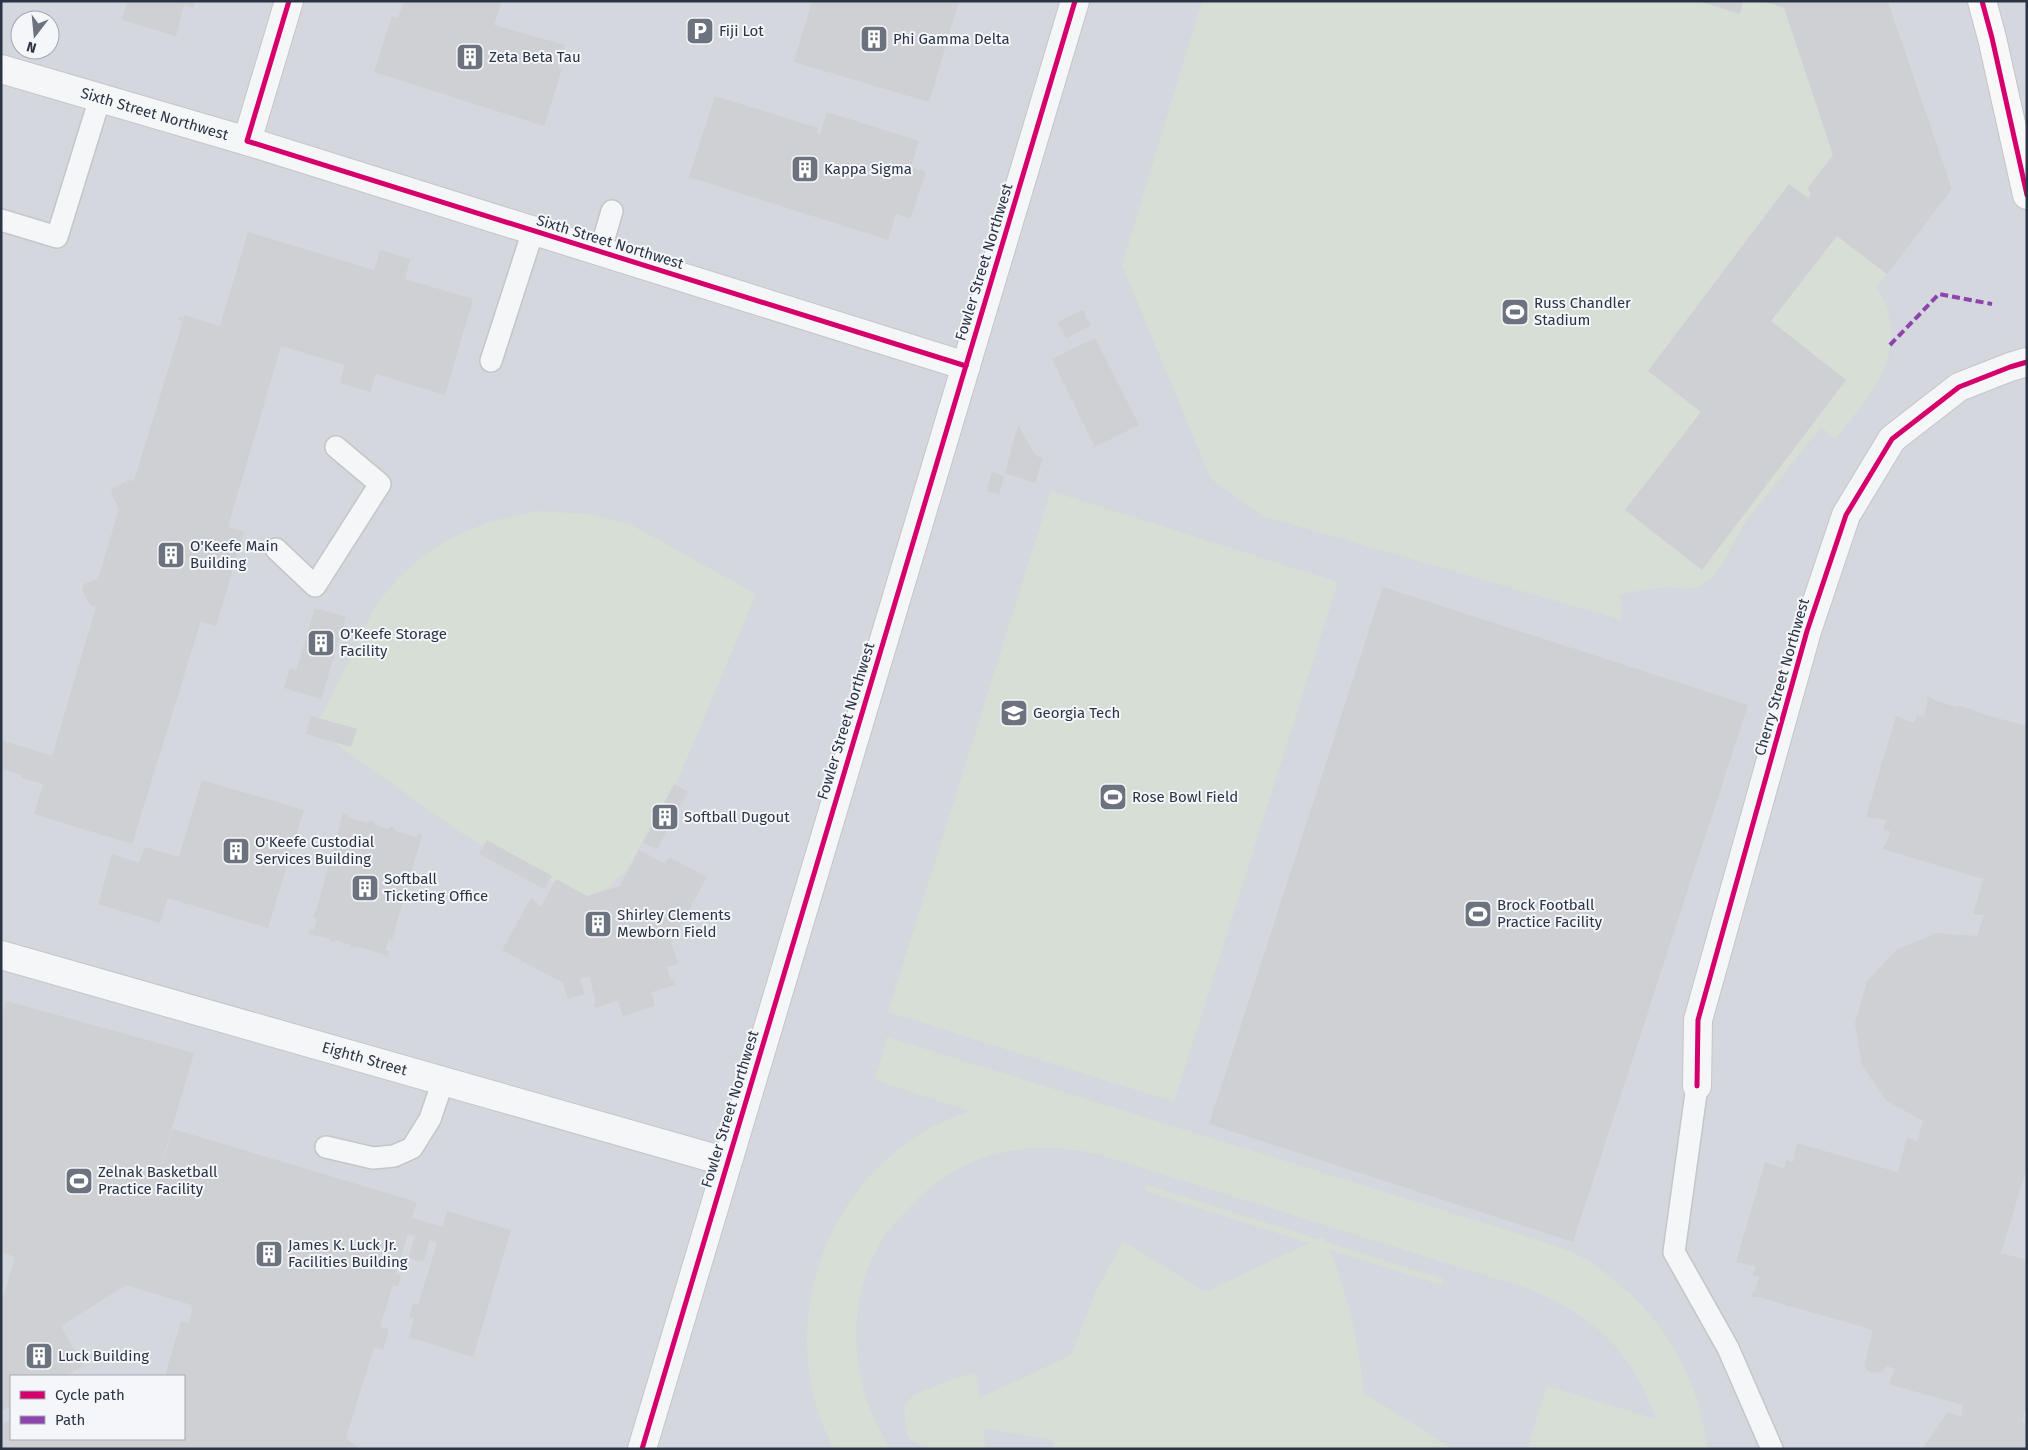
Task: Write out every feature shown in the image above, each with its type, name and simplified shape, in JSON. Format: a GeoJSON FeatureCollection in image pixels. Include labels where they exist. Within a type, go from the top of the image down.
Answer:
{"type":"FeatureCollection","features":[{"type":"Feature","properties":{"kind":"street"},"geometry":{"type":"LineString","coordinates":[[247,141],[289,1]]}},
{"type":"Feature","properties":{"kind":"street","name":"Fowler Street Northwest"},"geometry":{"type":"LineString","coordinates":[[642,1449],[1075,1]]}},
{"type":"Feature","properties":{"kind":"street"},"geometry":{"type":"LineString","coordinates":[[1982,1],[2027,195]]}},
{"type":"Feature","properties":{"kind":"street","name":"Sixth Street Northwest"},"geometry":{"type":"LineString","coordinates":[[1,69],[247,141],[966,366]]}},
{"type":"Feature","properties":{"kind":"street","name":"Cherry Street Northwest"},"geometry":{"type":"LineString","coordinates":[[1697,1086],[1698,1020],[1807,631],[1846,515],[1892,439],[1960,387],[2027,362]]}},
{"type":"Feature","properties":{"kind":"street","name":"Eighth Street"},"geometry":{"type":"LineString","coordinates":[[1,955],[727,1162]]}},
{"type":"Feature","properties":{"kind":"lane"},"geometry":{"type":"LineString","coordinates":[[1,220],[57,237],[100,98]]}},
{"type":"Feature","properties":{"kind":"lane"},"geometry":{"type":"LineString","coordinates":[[600,252],[612,210]]}},
{"type":"Feature","properties":{"kind":"lane"},"geometry":{"type":"LineString","coordinates":[[491,361],[533,230]]}},
{"type":"Feature","properties":{"kind":"lane"},"geometry":{"type":"LineString","coordinates":[[276,549],[314,586],[380,484],[336,447]]}},
{"type":"Feature","properties":{"kind":"lane"},"geometry":{"type":"LineString","coordinates":[[326,1148],[373,1158],[394,1156],[412,1148],[430,1119],[443,1081]]}},
{"type":"Feature","properties":{"kind":"lane"},"geometry":{"type":"LineString","coordinates":[[1697,1086],[1674,1252],[1728,1348],[1772,1449]]}},
{"type":"Feature","properties":{"kind":"shaded area","name":"Georgia Tech"},"geometry":{"type":"Polygon","coordinates":[[[1,1],[2027,1],[2027,1449],[1,1449],[1,1]]]}},
{"type":"Feature","properties":{"kind":"shaded area","name":"Russ Chandler Stadium"},"geometry":{"type":"Polygon","coordinates":[[[1202,1],[1889,1],[1952,189],[1877,287],[1887,310],[1891,331],[1890,350],[1884,369],[1875,387],[1835,439],[1821,427],[1746,521],[1720,568],[1712,578],[1700,586],[1688,589],[1665,587],[1620,594],[1622,620],[1263,516],[1211,479],[1122,265],[1202,1]]]}},
{"type":"Feature","properties":{"kind":"shaded area","name":"Rose Bowl Field"},"geometry":{"type":"Polygon","coordinates":[[[1051,491],[1338,582],[1174,1102],[888,1012],[1051,491]]]}},
{"type":"Feature","properties":{"kind":"shaded area"},"geometry":{"type":"Polygon","coordinates":[[[541,511],[589,514],[633,526],[756,594],[680,775],[626,871],[606,889],[585,899],[463,834],[315,729],[368,620],[380,600],[396,581],[431,550],[471,529],[493,521],[541,511]]]}},
{"type":"Feature","properties":{"kind":"shaded area"},"geometry":{"type":"Polygon","coordinates":[[[887,1037],[1513,1232],[1550,1244],[1589,1261],[1635,1298],[1666,1336],[1689,1378],[1703,1424],[1707,1449],[1527,1449],[1547,1386],[1656,1419],[1647,1395],[1623,1355],[1592,1324],[1573,1311],[1529,1289],[1104,1156],[1069,1149],[1046,1148],[1022,1149],[996,1154],[982,1158],[955,1171],[919,1197],[886,1235],[875,1253],[865,1277],[856,1327],[857,1353],[868,1403],[878,1427],[891,1449],[834,1449],[819,1414],[810,1378],[807,1341],[810,1303],[818,1267],[832,1232],[851,1200],[890,1156],[924,1131],[970,1111],[875,1080],[887,1037]]]}},
{"type":"Feature","properties":{"kind":"shaded area"},"geometry":{"type":"Polygon","coordinates":[[[1147,1185],[1318,1239],[1324,1237],[1326,1242],[1444,1279],[1442,1285],[1330,1250],[1352,1320],[1364,1393],[1453,1449],[1054,1449],[1054,1440],[983,1428],[986,1449],[937,1449],[921,1447],[907,1436],[904,1408],[913,1395],[955,1378],[976,1373],[980,1398],[1071,1355],[1096,1291],[1123,1241],[1205,1292],[1309,1243],[1145,1191],[1147,1185]]]}},
{"type":"Feature","properties":{"kind":"building"},"geometry":{"type":"Polygon","coordinates":[[[127,1],[195,1],[193,8],[184,5],[176,36],[122,20],[127,1]]]}},
{"type":"Feature","properties":{"kind":"building","name":"Zeta Beta Tau"},"geometry":{"type":"Polygon","coordinates":[[[404,1],[502,1],[494,25],[565,45],[558,68],[562,69],[544,126],[374,72],[392,16],[398,18],[404,1]]]}},
{"type":"Feature","properties":{"kind":"building","name":"Phi Gamma Delta"},"geometry":{"type":"Polygon","coordinates":[[[812,1],[959,1],[929,102],[794,62],[812,1]]]}},
{"type":"Feature","properties":{"kind":"building"},"geometry":{"type":"Polygon","coordinates":[[[1698,1],[1743,1],[1740,14],[1698,1]]]}},
{"type":"Feature","properties":{"kind":"building"},"geometry":{"type":"Polygon","coordinates":[[[1761,1],[1888,1],[1952,189],[1887,274],[1837,236],[1771,321],[1846,380],[1702,570],[1625,510],[1701,412],[1648,371],[1789,184],[1808,198],[1811,193],[1807,189],[1833,155],[1784,8],[1761,1]]]}},
{"type":"Feature","properties":{"kind":"building","name":"Kappa Sigma"},"geometry":{"type":"Polygon","coordinates":[[[715,96],[818,128],[817,133],[820,134],[827,112],[919,141],[911,167],[926,172],[910,219],[896,214],[888,240],[689,177],[715,96]]]}},
{"type":"Feature","properties":{"kind":"building","name":"O'Keefe Main Building"},"geometry":{"type":"Polygon","coordinates":[[[248,232],[374,270],[380,250],[410,259],[405,279],[473,299],[445,395],[376,374],[370,392],[340,383],[345,365],[281,346],[228,527],[244,532],[216,626],[201,621],[132,844],[34,814],[43,784],[21,778],[22,775],[1,769],[1,740],[52,756],[96,607],[90,605],[82,590],[84,584],[98,579],[119,509],[111,494],[113,488],[128,480],[134,481],[183,321],[178,319],[179,317],[183,319],[184,315],[220,326],[248,232]]]}},
{"type":"Feature","properties":{"kind":"building"},"geometry":{"type":"Polygon","coordinates":[[[1083,310],[1091,326],[1066,338],[1057,322],[1083,310]]]}},
{"type":"Feature","properties":{"kind":"building"},"geometry":{"type":"Polygon","coordinates":[[[1095,338],[1139,425],[1095,447],[1052,359],[1095,338]]]}},
{"type":"Feature","properties":{"kind":"building"},"geometry":{"type":"Polygon","coordinates":[[[1018,425],[1036,456],[1043,458],[1035,483],[1005,473],[1018,425]]]}},
{"type":"Feature","properties":{"kind":"building"},"geometry":{"type":"Polygon","coordinates":[[[992,472],[1004,476],[999,495],[987,491],[992,472]]]}},
{"type":"Feature","properties":{"kind":"building","name":"Brock Football Practice Facility"},"geometry":{"type":"Polygon","coordinates":[[[1383,587],[1748,705],[1573,1242],[1209,1124],[1383,587]]]}},
{"type":"Feature","properties":{"kind":"building","name":"O'Keefe Storage Facility"},"geometry":{"type":"Polygon","coordinates":[[[315,608],[346,617],[321,699],[284,688],[290,669],[296,671],[315,608]]]}},
{"type":"Feature","properties":{"kind":"building"},"geometry":{"type":"Polygon","coordinates":[[[1928,696],[1936,701],[1957,707],[1958,705],[2027,726],[2027,1167],[2001,1253],[2027,1260],[2027,1404],[2022,1422],[2027,1423],[2027,1449],[1922,1449],[1948,1412],[1961,1417],[1963,1405],[1888,1384],[1895,1369],[1887,1366],[1882,1372],[1872,1373],[1867,1370],[1865,1364],[1873,1330],[1759,1297],[1752,1297],[1759,1277],[1753,1275],[1755,1266],[1736,1262],[1765,1162],[1784,1169],[1786,1160],[1793,1162],[1797,1143],[1897,1172],[1907,1137],[1917,1142],[1923,1121],[1887,1101],[1862,1065],[1855,1023],[1867,981],[1896,950],[1936,933],[1977,936],[1984,915],[1973,914],[1983,879],[1883,849],[1890,831],[1883,829],[1886,820],[1866,817],[1896,716],[1914,723],[1917,715],[1924,717],[1928,696]]]}},
{"type":"Feature","properties":{"kind":"building"},"geometry":{"type":"Polygon","coordinates":[[[311,716],[357,729],[351,747],[306,734],[311,716]]]}},
{"type":"Feature","properties":{"kind":"building","name":"O'Keefe Custodial Services Building"},"geometry":{"type":"Polygon","coordinates":[[[202,780],[304,810],[268,928],[168,898],[160,923],[98,904],[112,854],[139,863],[145,847],[179,857],[202,780]]]}},
{"type":"Feature","properties":{"kind":"building","name":"Softball Dugout"},"geometry":{"type":"Polygon","coordinates":[[[674,784],[688,792],[657,849],[643,843],[674,784]]]}},
{"type":"Feature","properties":{"kind":"building","name":"Softball Ticketing Office"},"geometry":{"type":"Polygon","coordinates":[[[343,813],[353,819],[369,823],[370,820],[375,822],[374,825],[389,829],[390,826],[395,828],[395,831],[416,837],[417,834],[422,835],[392,940],[389,939],[385,950],[389,951],[388,956],[356,946],[355,948],[350,947],[351,945],[335,940],[335,943],[330,941],[330,939],[309,934],[310,929],[314,930],[317,919],[313,917],[314,912],[316,912],[343,813]]]}},
{"type":"Feature","properties":{"kind":"building"},"geometry":{"type":"Polygon","coordinates":[[[487,840],[552,876],[544,889],[479,854],[487,840]]]}},
{"type":"Feature","properties":{"kind":"building","name":"Shirley Clements Mewborn Field"},"geometry":{"type":"Polygon","coordinates":[[[639,850],[665,864],[669,857],[707,877],[671,942],[678,964],[667,967],[671,980],[673,979],[675,985],[652,992],[655,1006],[623,1016],[616,1001],[596,1008],[589,976],[580,979],[584,994],[568,999],[563,983],[502,950],[531,898],[541,907],[556,879],[587,896],[620,886],[639,850]]]}},
{"type":"Feature","properties":{"kind":"building"},"geometry":{"type":"Polygon","coordinates":[[[6,1001],[194,1053],[148,1210],[173,1129],[417,1202],[412,1218],[443,1227],[447,1211],[511,1230],[473,1357],[409,1337],[414,1319],[409,1317],[413,1303],[418,1305],[437,1243],[430,1240],[423,1262],[408,1258],[415,1236],[408,1234],[396,1274],[401,1275],[398,1287],[393,1285],[380,1327],[389,1329],[383,1350],[374,1347],[346,1438],[360,1449],[1,1449],[1,1424],[10,1420],[10,1440],[185,1440],[185,1375],[165,1375],[181,1321],[189,1323],[193,1308],[191,1307],[192,1305],[126,1285],[61,1326],[83,1366],[67,1375],[10,1375],[10,1410],[9,1407],[1,1411],[1,1294],[4,1295],[15,1257],[1,1252],[1,1016],[6,1001]]]}},
{"type":"Feature","properties":{"kind":"marked path"},"geometry":{"type":"LineString","coordinates":[[1890,345],[1939,294],[1992,304]]}},
{"type":"Feature","properties":{"kind":"cycle path"},"geometry":{"type":"LineString","coordinates":[[289,1],[247,141],[966,366]]}},
{"type":"Feature","properties":{"kind":"cycle path"},"geometry":{"type":"LineString","coordinates":[[642,1449],[1075,1]]}},
{"type":"Feature","properties":{"kind":"cycle path"},"geometry":{"type":"LineString","coordinates":[[1982,1],[2027,195]]}},
{"type":"Feature","properties":{"kind":"cycle path"},"geometry":{"type":"LineString","coordinates":[[1697,1086],[1698,1020],[1807,631],[1846,515],[1892,439],[1959,387],[2027,362]]}},
{"type":"Feature","properties":{"kind":"place","name":"Fiji Lot"},"geometry":{"type":"Point","coordinates":[700,31]}},
{"type":"Feature","properties":{"kind":"place","name":"Phi Gamma Delta"},"geometry":{"type":"Point","coordinates":[874,39]}},
{"type":"Feature","properties":{"kind":"place","name":"Zeta Beta Tau"},"geometry":{"type":"Point","coordinates":[470,57]}},
{"type":"Feature","properties":{"kind":"place","name":"Kappa Sigma"},"geometry":{"type":"Point","coordinates":[805,169]}},
{"type":"Feature","properties":{"kind":"place","name":"Russ Chandler Stadium"},"geometry":{"type":"Point","coordinates":[1515,312]}},
{"type":"Feature","properties":{"kind":"place","name":"O'Keefe Main Building"},"geometry":{"type":"Point","coordinates":[171,555]}},
{"type":"Feature","properties":{"kind":"place","name":"O'Keefe Storage Facility"},"geometry":{"type":"Point","coordinates":[321,643]}},
{"type":"Feature","properties":{"kind":"place","name":"Georgia Tech"},"geometry":{"type":"Point","coordinates":[1014,713]}},
{"type":"Feature","properties":{"kind":"place","name":"Rose Bowl Field"},"geometry":{"type":"Point","coordinates":[1113,797]}},
{"type":"Feature","properties":{"kind":"place","name":"Softball Dugout"},"geometry":{"type":"Point","coordinates":[665,817]}},
{"type":"Feature","properties":{"kind":"place","name":"O'Keefe Custodial Services Building"},"geometry":{"type":"Point","coordinates":[236,851]}},
{"type":"Feature","properties":{"kind":"place","name":"Softball Ticketing Office"},"geometry":{"type":"Point","coordinates":[365,888]}},
{"type":"Feature","properties":{"kind":"place","name":"Brock Football Practice Facility"},"geometry":{"type":"Point","coordinates":[1478,914]}},
{"type":"Feature","properties":{"kind":"place","name":"Shirley Clements Mewborn Field"},"geometry":{"type":"Point","coordinates":[598,924]}},
{"type":"Feature","properties":{"kind":"place","name":"Zelnak Basketball Practice Facility"},"geometry":{"type":"Point","coordinates":[79,1181]}},
{"type":"Feature","properties":{"kind":"place","name":"James K. Luck Jr. Facilities Building"},"geometry":{"type":"Point","coordinates":[269,1254]}},
{"type":"Feature","properties":{"kind":"place","name":"Luck Building"},"geometry":{"type":"Point","coordinates":[39,1356]}}]}
